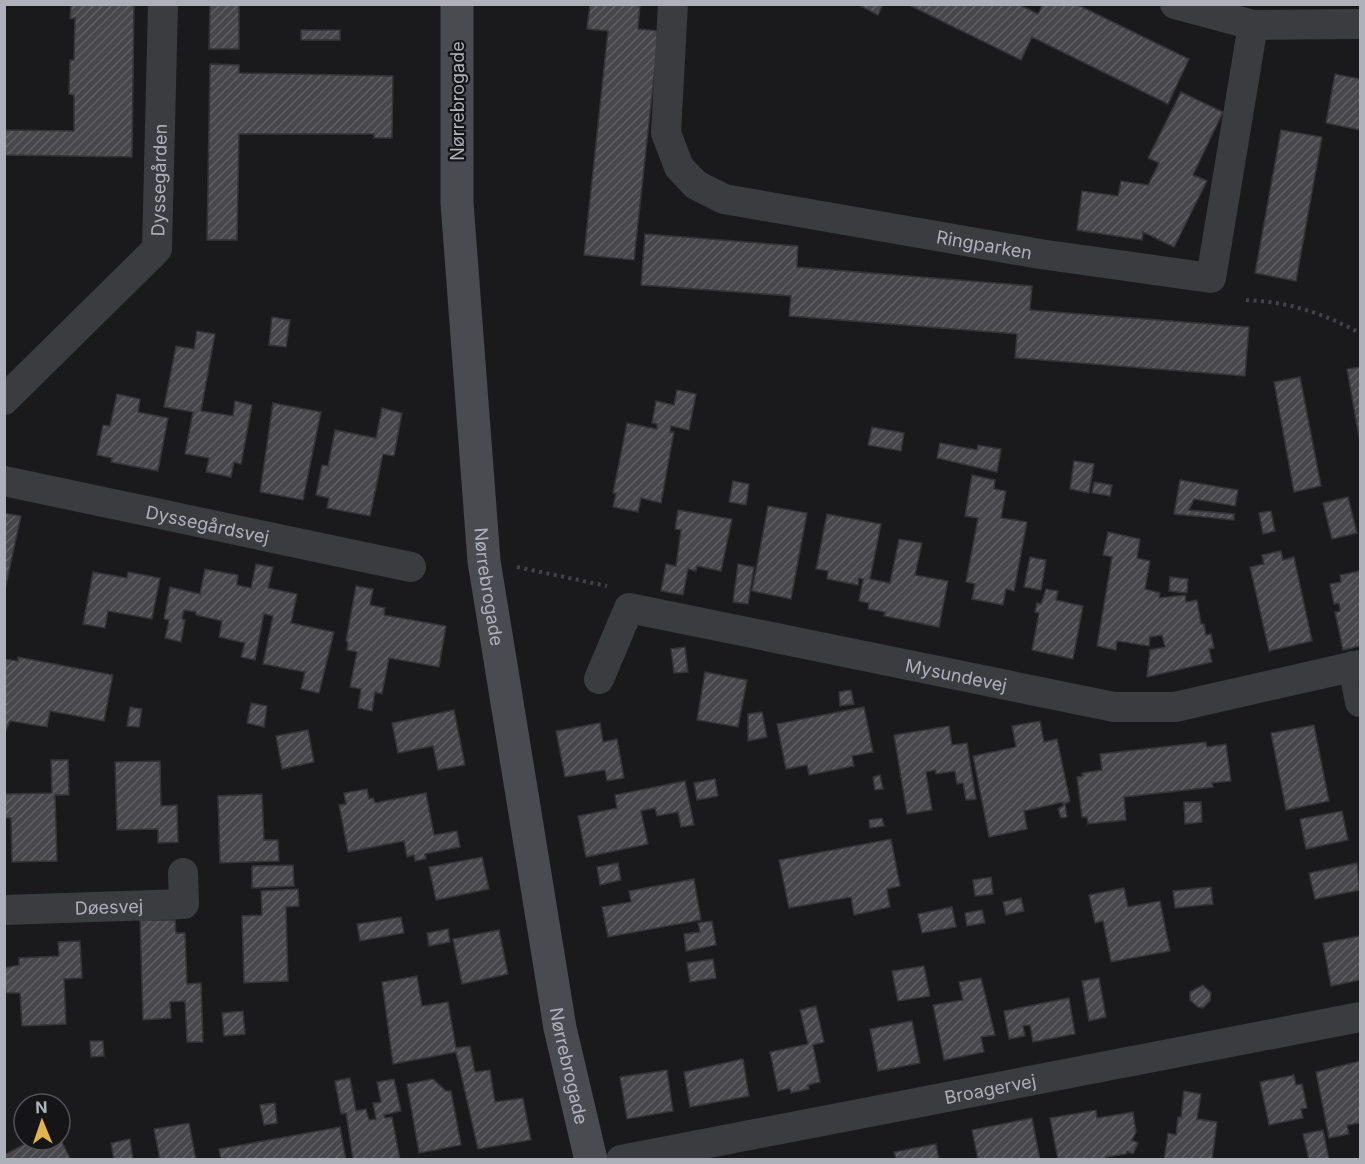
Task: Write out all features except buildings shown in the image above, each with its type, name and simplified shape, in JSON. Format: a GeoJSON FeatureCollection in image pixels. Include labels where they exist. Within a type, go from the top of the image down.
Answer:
{"type":"FeatureCollection","features":[{"type":"Feature","properties":{"kind":"street","name":"Dyssegården"},"geometry":{"type":"LineString","coordinates":[[4,400],[157,249],[163,4]]}},
{"type":"Feature","properties":{"kind":"street","name":"Nørrebrogade"},"geometry":{"type":"LineString","coordinates":[[457,4],[457,202],[484,561],[560,1028],[591,1160]]}},
{"type":"Feature","properties":{"kind":"street","name":"Ringparken"},"geometry":{"type":"LineString","coordinates":[[674,4],[666,133],[679,167],[696,185],[724,199],[1040,254],[1211,278],[1253,26]]}},
{"type":"Feature","properties":{"kind":"street"},"geometry":{"type":"LineString","coordinates":[[1175,4],[1253,26],[1360,24]]}},
{"type":"Feature","properties":{"kind":"street","name":"Dyssegårdsvej"},"geometry":{"type":"LineString","coordinates":[[4,481],[411,567]]}},
{"type":"Feature","properties":{"kind":"street"},"geometry":{"type":"LineString","coordinates":[[598,679],[629,608]]}},
{"type":"Feature","properties":{"kind":"street","name":"Mysundevej"},"geometry":{"type":"LineString","coordinates":[[629,608],[1114,707],[1175,707],[1357,666]]}},
{"type":"Feature","properties":{"kind":"street"},"geometry":{"type":"LineString","coordinates":[[1357,666],[1360,702]]}},
{"type":"Feature","properties":{"kind":"street","name":"Døesvej"},"geometry":{"type":"LineString","coordinates":[[4,910],[184,903],[183,873]]}},
{"type":"Feature","properties":{"kind":"street","name":"Broagervej"},"geometry":{"type":"LineString","coordinates":[[621,1160],[1360,1017]]}},
{"type":"Feature","properties":{"kind":"path"},"geometry":{"type":"LineString","coordinates":[[1246,300],[1281,302],[1330,317],[1360,333]]}},
{"type":"Feature","properties":{"kind":"path"},"geometry":{"type":"LineString","coordinates":[[530,570],[612,587],[629,608]]}}]}
